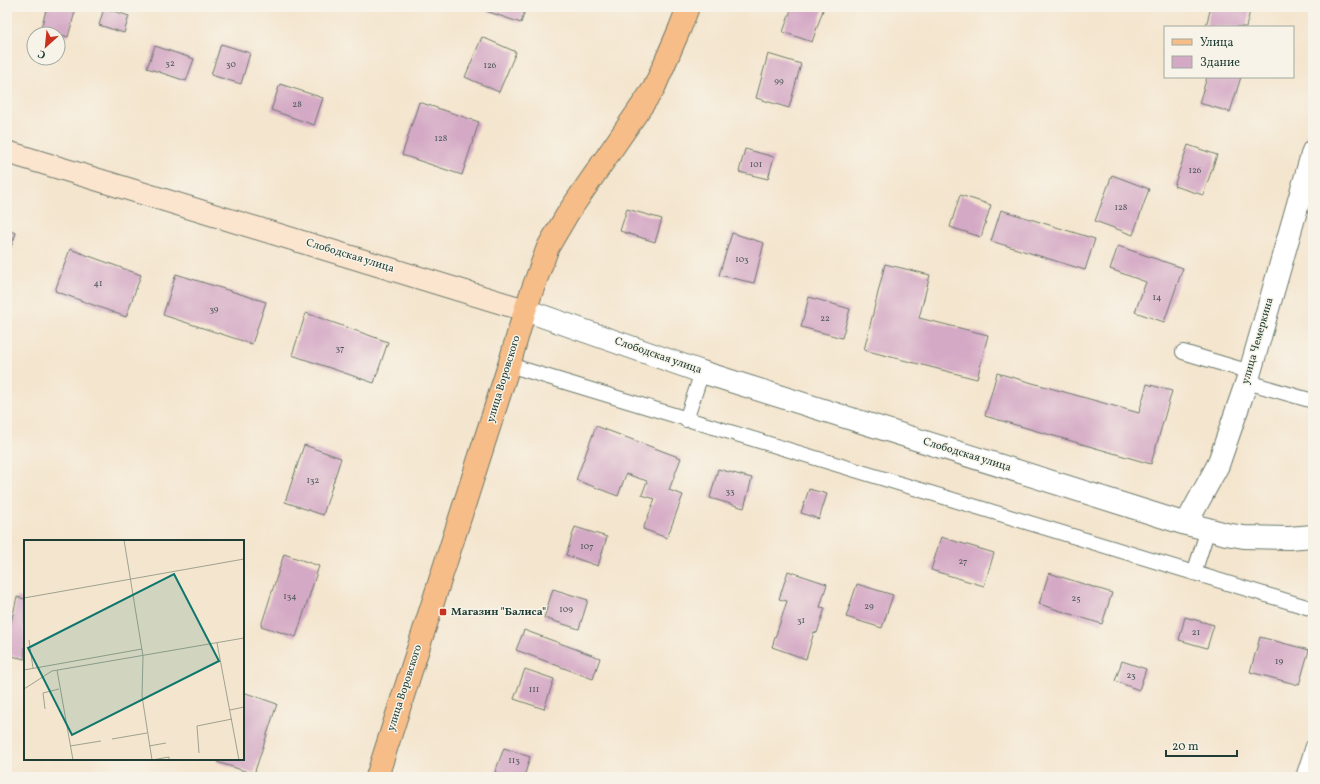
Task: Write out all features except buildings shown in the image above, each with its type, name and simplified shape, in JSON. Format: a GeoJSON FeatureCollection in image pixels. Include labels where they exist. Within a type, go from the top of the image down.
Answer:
{"type":"FeatureCollection","features":[{"type":"Feature","properties":{"kind":"main road","name":"улица Воровского"},"geometry":{"type":"LineString","coordinates":[[377,777],[509,365],[525,310],[548,247],[568,213],[654,88],[688,7]]}},
{"type":"Feature","properties":{"kind":"street","name":"улица Чемеркина"},"geometry":{"type":"LineString","coordinates":[[1186,524],[1218,465],[1248,377],[1313,151]]}},
{"type":"Feature","properties":{"kind":"street","name":"Слободская улица"},"geometry":{"type":"LineString","coordinates":[[7,152],[525,310],[702,372],[1186,524],[1244,537],[1290,538],[1313,536]]}},
{"type":"Feature","properties":{"kind":"lane"},"geometry":{"type":"LineString","coordinates":[[1183,352],[1313,401]]}},
{"type":"Feature","properties":{"kind":"lane"},"geometry":{"type":"LineString","coordinates":[[509,365],[686,420],[1313,609]]}},
{"type":"Feature","properties":{"kind":"lane"},"geometry":{"type":"LineString","coordinates":[[686,420],[702,372]]}},
{"type":"Feature","properties":{"kind":"lane"},"geometry":{"type":"LineString","coordinates":[[1194,573],[1208,529]]}},
{"type":"Feature","properties":{"kind":"lane"},"geometry":{"type":"LineString","coordinates":[[1303,777],[1313,746]]}},
{"type":"Feature","properties":{"kind":"place","name":"Магазин \"Балиса\""},"geometry":{"type":"Point","coordinates":[443,612]}}]}
